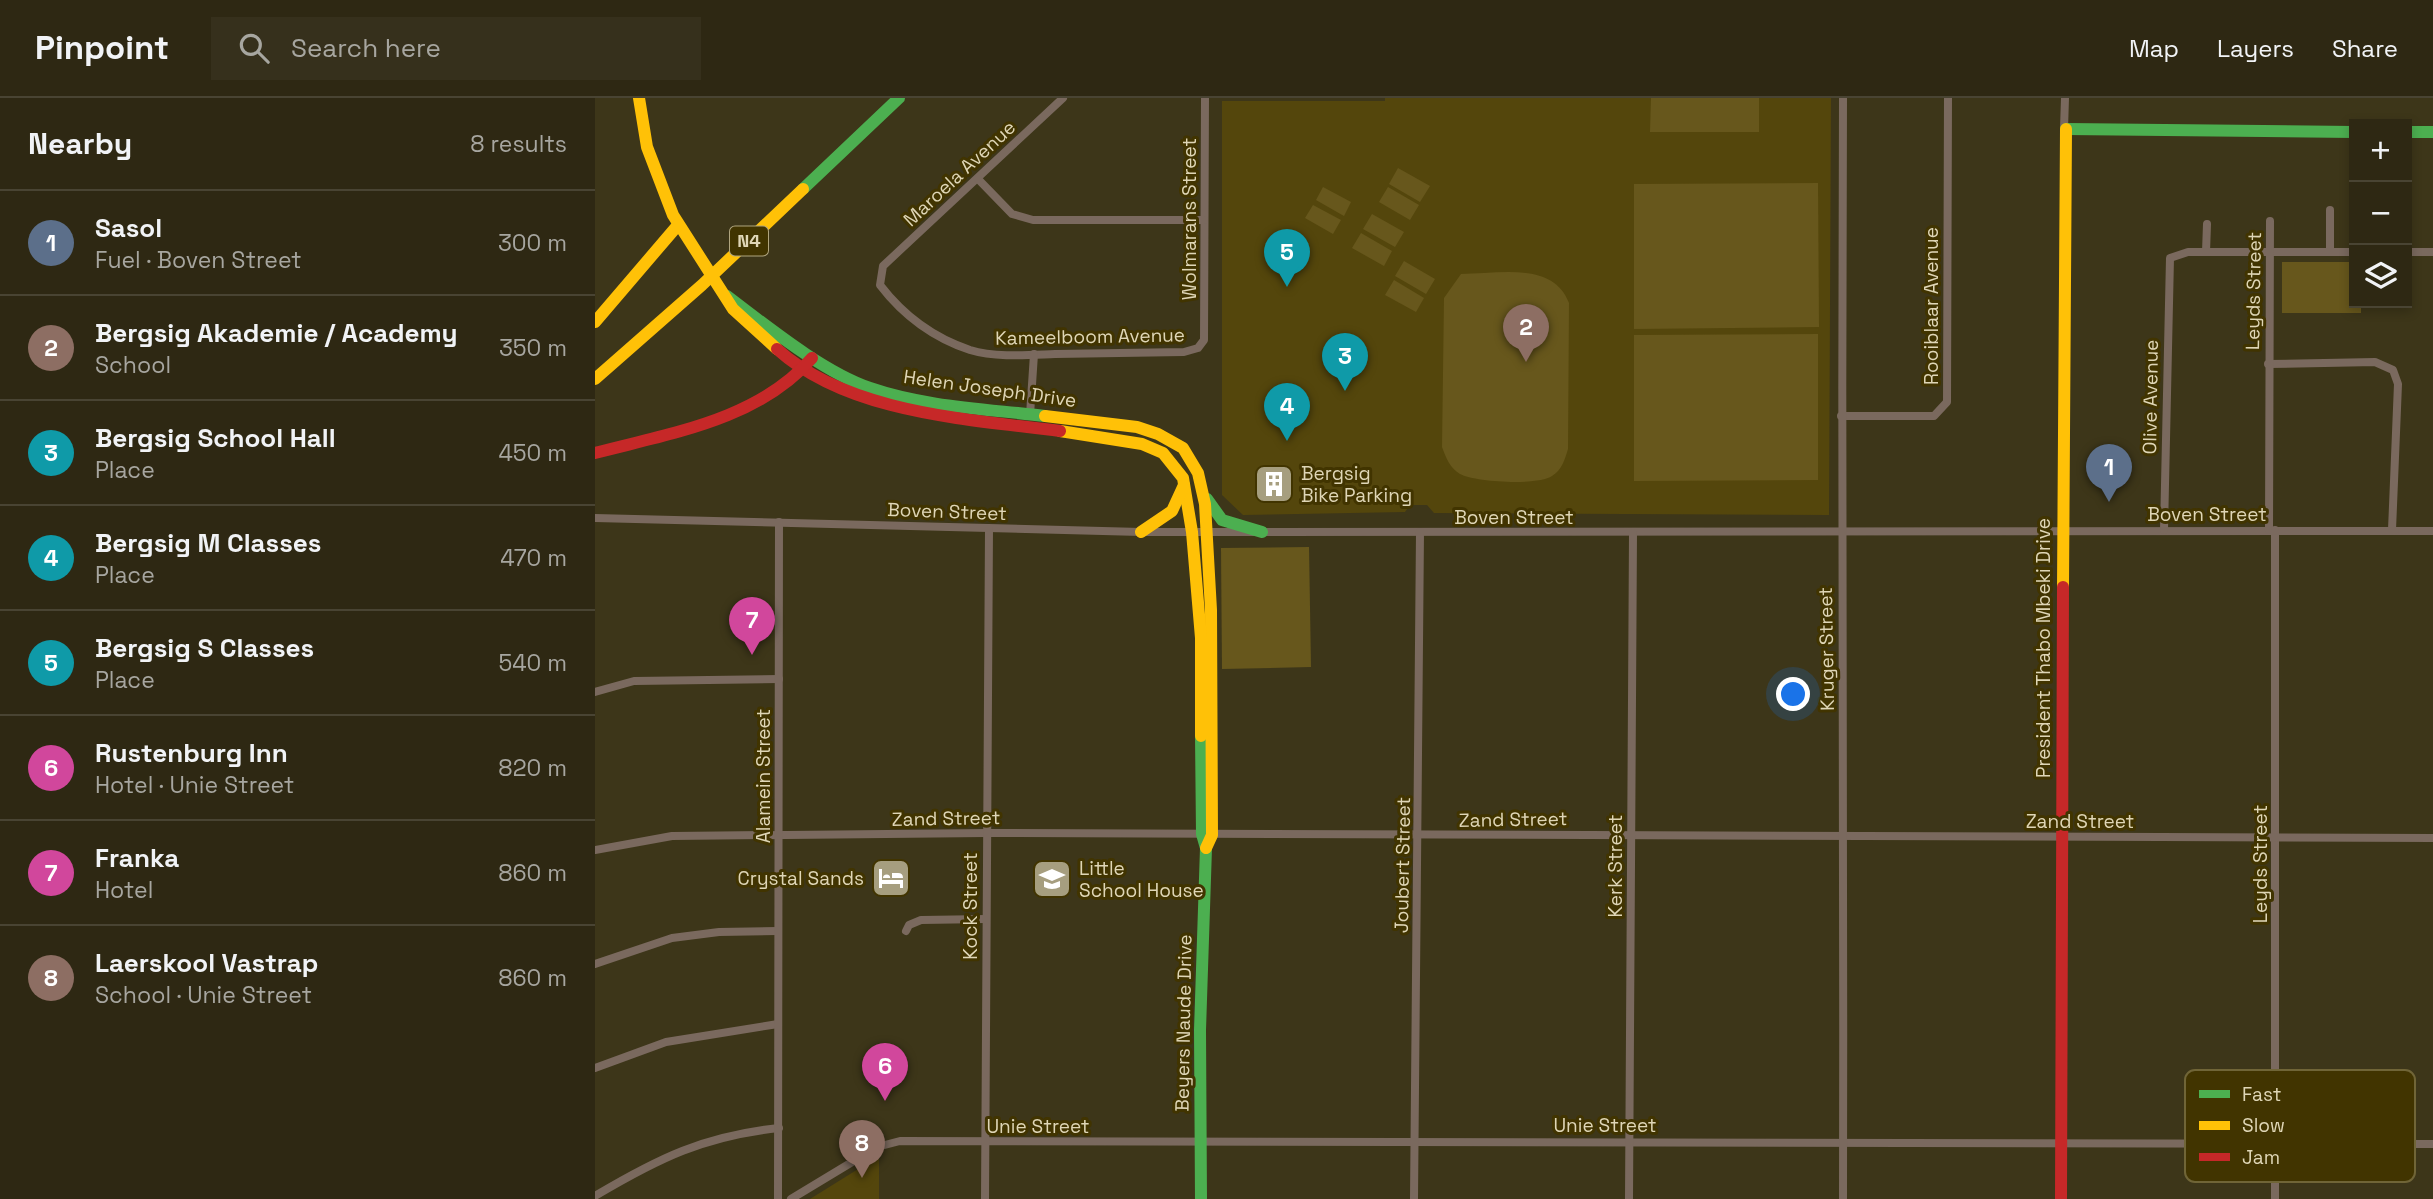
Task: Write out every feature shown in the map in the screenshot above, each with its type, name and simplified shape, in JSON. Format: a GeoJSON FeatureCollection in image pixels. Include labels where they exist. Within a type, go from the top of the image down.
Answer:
{"type":"FeatureCollection","features":[{"type":"Feature","properties":{"kind":"main road","name":"Helen Joseph Drive"},"geometry":{"type":"LineString","coordinates":[[639,98],[647,154],[660,189],[699,260],[724,292],[841,389],[889,407],[943,417],[1042,428],[1142,444],[1169,460],[1184,484],[1192,532]]}},
{"type":"Feature","properties":{"kind":"main road","name":"N4"},"geometry":{"type":"LineString","coordinates":[[595,379],[702,285],[898,98]]}},
{"type":"Feature","properties":{"kind":"main road"},"geometry":{"type":"LineString","coordinates":[[2064,129],[2349,132]]}},
{"type":"Feature","properties":{"kind":"main road","name":"President Thabo Mbeki Drive"},"geometry":{"type":"LineString","coordinates":[[2061,1199],[2064,129]]}},
{"type":"Feature","properties":{"kind":"main road"},"geometry":{"type":"LineString","coordinates":[[2412,132],[2433,132]]}},
{"type":"Feature","properties":{"kind":"main road"},"geometry":{"type":"LineString","coordinates":[[595,322],[678,225]]}},
{"type":"Feature","properties":{"kind":"main road","name":"Helen Joseph Drive"},"geometry":{"type":"LineString","coordinates":[[809,363],[889,394],[923,401],[1028,413],[1159,433],[1187,452],[1197,468],[1205,496],[1207,531]]}},
{"type":"Feature","properties":{"kind":"main road"},"geometry":{"type":"LineString","coordinates":[[595,453],[747,408],[809,363]]}},
{"type":"Feature","properties":{"kind":"main road"},"geometry":{"type":"LineString","coordinates":[[1142,532],[1172,511],[1184,484]]}},
{"type":"Feature","properties":{"kind":"main road"},"geometry":{"type":"LineString","coordinates":[[1205,496],[1222,520],[1262,532]]}},
{"type":"Feature","properties":{"kind":"main road","name":"Beyers Naude Drive"},"geometry":{"type":"LineString","coordinates":[[1201,1199],[1201,1030],[1213,637],[1207,531]]}},
{"type":"Feature","properties":{"kind":"main road","name":"Beyers Naude Drive"},"geometry":{"type":"LineString","coordinates":[[1192,532],[1201,638],[1207,834]]}},
{"type":"Feature","properties":{"kind":"street","name":"Maroela Avenue"},"geometry":{"type":"LineString","coordinates":[[880,273],[899,250],[1063,98]]}},
{"type":"Feature","properties":{"kind":"street","name":"Wolmarans Street"},"geometry":{"type":"LineString","coordinates":[[1204,340],[1205,98]]}},
{"type":"Feature","properties":{"kind":"street","name":"Kruger Street"},"geometry":{"type":"LineString","coordinates":[[1843,98],[1843,1199]]}},
{"type":"Feature","properties":{"kind":"street","name":"Rooiblaar Avenue"},"geometry":{"type":"LineString","coordinates":[[1841,416],[1934,416],[1945,408],[1948,98]]}},
{"type":"Feature","properties":{"kind":"street","name":"President Thabo Mbeki Drive"},"geometry":{"type":"LineString","coordinates":[[2063,98],[2064,129]]}},
{"type":"Feature","properties":{"kind":"street"},"geometry":{"type":"LineString","coordinates":[[978,179],[1012,214],[1034,220],[1204,220]]}},
{"type":"Feature","properties":{"kind":"street"},"geometry":{"type":"LineString","coordinates":[[2330,210],[2330,251]]}},
{"type":"Feature","properties":{"kind":"street","name":"Leyds Street"},"geometry":{"type":"LineString","coordinates":[[2270,221],[2268,364],[2276,839],[2275,1070]]}},
{"type":"Feature","properties":{"kind":"street"},"geometry":{"type":"LineString","coordinates":[[2207,224],[2207,252],[2349,252]]}},
{"type":"Feature","properties":{"kind":"street","name":"Olive Avenue"},"geometry":{"type":"LineString","coordinates":[[2164,530],[2168,264],[2173,255],[2180,252],[2207,252]]}},
{"type":"Feature","properties":{"kind":"street"},"geometry":{"type":"LineString","coordinates":[[2412,252],[2433,252]]}},
{"type":"Feature","properties":{"kind":"street","name":"Kameelboom Avenue"},"geometry":{"type":"LineString","coordinates":[[880,273],[880,285],[894,302],[925,328],[949,341],[985,353],[1034,355],[1184,352],[1198,348],[1204,340]]}},
{"type":"Feature","properties":{"kind":"street"},"geometry":{"type":"LineString","coordinates":[[1034,355],[1028,413],[1042,428]]}},
{"type":"Feature","properties":{"kind":"street"},"geometry":{"type":"LineString","coordinates":[[2268,364],[2375,362],[2393,370],[2398,384],[2392,530]]}},
{"type":"Feature","properties":{"kind":"street","name":"Boven Street"},"geometry":{"type":"LineString","coordinates":[[595,519],[1142,532],[2433,531]]}},
{"type":"Feature","properties":{"kind":"street","name":"Alamein Street"},"geometry":{"type":"LineString","coordinates":[[778,1199],[779,522]]}},
{"type":"Feature","properties":{"kind":"street","name":"Kock Street"},"geometry":{"type":"LineString","coordinates":[[985,1199],[989,529]]}},
{"type":"Feature","properties":{"kind":"street","name":"Joubert Street"},"geometry":{"type":"LineString","coordinates":[[1414,1199],[1420,532]]}},
{"type":"Feature","properties":{"kind":"street","name":"Kerk Street"},"geometry":{"type":"LineString","coordinates":[[1629,1199],[1633,533]]}},
{"type":"Feature","properties":{"kind":"street"},"geometry":{"type":"LineString","coordinates":[[595,692],[634,681],[779,679]]}},
{"type":"Feature","properties":{"kind":"street","name":"Zand Street"},"geometry":{"type":"LineString","coordinates":[[595,850],[672,836],[986,833],[2433,838]]}},
{"type":"Feature","properties":{"kind":"street"},"geometry":{"type":"LineString","coordinates":[[906,931],[909,925],[921,920],[986,919]]}},
{"type":"Feature","properties":{"kind":"street"},"geometry":{"type":"LineString","coordinates":[[595,964],[672,938],[719,932],[777,931]]}},
{"type":"Feature","properties":{"kind":"street"},"geometry":{"type":"LineString","coordinates":[[595,1069],[666,1042],[778,1024]]}},
{"type":"Feature","properties":{"kind":"street"},"geometry":{"type":"LineString","coordinates":[[595,1196],[684,1148],[734,1133],[779,1128]]}},
{"type":"Feature","properties":{"kind":"street","name":"Unie Street"},"geometry":{"type":"LineString","coordinates":[[791,1199],[884,1144],[985,1141],[1201,1143],[1415,1140],[2185,1143]]}},
{"type":"Feature","properties":{"kind":"street","name":"Unie Street"},"geometry":{"type":"LineString","coordinates":[[2415,1144],[2433,1144]]}},
{"type":"Feature","properties":{"kind":"shaded area"},"geometry":{"type":"Polygon","coordinates":[[[1385,98],[1831,98],[1829,515],[1434,513],[1427,505],[1410,505],[1405,512],[1243,515],[1222,495],[1222,101],[1385,101],[1385,98]]]}},
{"type":"Feature","properties":{"kind":"shaded area"},"geometry":{"type":"Polygon","coordinates":[[[1651,98],[1759,98],[1759,132],[1650,132],[1651,98]]]}},
{"type":"Feature","properties":{"kind":"shaded area"},"geometry":{"type":"Polygon","coordinates":[[[1398,168],[1430,186],[1420,202],[1389,184],[1398,168]]]}},
{"type":"Feature","properties":{"kind":"shaded area"},"geometry":{"type":"Polygon","coordinates":[[[1818,183],[1819,327],[1634,329],[1634,184],[1818,183]]]}},
{"type":"Feature","properties":{"kind":"shaded area"},"geometry":{"type":"Polygon","coordinates":[[[1323,187],[1351,202],[1344,216],[1316,200],[1323,187]]]}},
{"type":"Feature","properties":{"kind":"shaded area"},"geometry":{"type":"Polygon","coordinates":[[[1388,187],[1419,205],[1410,220],[1379,202],[1388,187]]]}},
{"type":"Feature","properties":{"kind":"shaded area"},"geometry":{"type":"Polygon","coordinates":[[[1313,205],[1341,220],[1333,234],[1305,218],[1313,205]]]}},
{"type":"Feature","properties":{"kind":"shaded area"},"geometry":{"type":"Polygon","coordinates":[[[1372,214],[1404,232],[1395,247],[1363,229],[1372,214]]]}},
{"type":"Feature","properties":{"kind":"shaded area"},"geometry":{"type":"Polygon","coordinates":[[[1361,233],[1392,251],[1384,266],[1352,248],[1361,233]]]}},
{"type":"Feature","properties":{"kind":"shaded area"},"geometry":{"type":"Polygon","coordinates":[[[1404,261],[1435,279],[1426,294],[1395,276],[1404,261]]]}},
{"type":"Feature","properties":{"kind":"shaded area"},"geometry":{"type":"Polygon","coordinates":[[[2282,262],[2349,262],[2349,308],[2361,308],[2361,313],[2282,313],[2282,262]]]}},
{"type":"Feature","properties":{"kind":"shaded area"},"geometry":{"type":"Polygon","coordinates":[[[1508,272],[1538,275],[1561,290],[1569,303],[1568,449],[1561,467],[1552,476],[1520,482],[1468,477],[1457,472],[1445,455],[1442,447],[1444,298],[1461,274],[1508,272]]]}},
{"type":"Feature","properties":{"kind":"shaded area"},"geometry":{"type":"Polygon","coordinates":[[[1394,280],[1424,298],[1416,312],[1385,295],[1394,280]]]}},
{"type":"Feature","properties":{"kind":"shaded area"},"geometry":{"type":"Polygon","coordinates":[[[1818,334],[1818,480],[1634,481],[1634,335],[1818,334]]]}},
{"type":"Feature","properties":{"kind":"shaded area"},"geometry":{"type":"Polygon","coordinates":[[[1309,547],[1311,667],[1222,669],[1221,548],[1309,547]]]}},
{"type":"Feature","properties":{"kind":"shaded area"},"geometry":{"type":"Polygon","coordinates":[[[879,1156],[879,1199],[810,1199],[879,1156]]]}},
{"type":"Feature","properties":{"kind":"traffic: fast"},"geometry":{"type":"LineString","coordinates":[[803,189],[899,98]]}},
{"type":"Feature","properties":{"kind":"traffic: fast"},"geometry":{"type":"LineString","coordinates":[[2066,129],[2349,132]]}},
{"type":"Feature","properties":{"kind":"traffic: fast"},"geometry":{"type":"LineString","coordinates":[[2412,132],[2433,132]]}},
{"type":"Feature","properties":{"kind":"traffic: fast"},"geometry":{"type":"LineString","coordinates":[[727,296],[815,360],[870,388],[934,403],[1045,416]]}},
{"type":"Feature","properties":{"kind":"traffic: fast"},"geometry":{"type":"LineString","coordinates":[[1207,499],[1222,520],[1262,532]]}},
{"type":"Feature","properties":{"kind":"traffic: fast"},"geometry":{"type":"LineString","coordinates":[[1201,736],[1202,834],[1206,848],[1200,1030],[1201,1199]]}},
{"type":"Feature","properties":{"kind":"traffic: slow"},"geometry":{"type":"LineString","coordinates":[[639,98],[647,147],[673,215],[733,309],[777,349]]}},
{"type":"Feature","properties":{"kind":"traffic: slow"},"geometry":{"type":"LineString","coordinates":[[2063,587],[2066,129]]}},
{"type":"Feature","properties":{"kind":"traffic: slow"},"geometry":{"type":"LineString","coordinates":[[595,379],[702,285],[803,189]]}},
{"type":"Feature","properties":{"kind":"traffic: slow"},"geometry":{"type":"LineString","coordinates":[[595,322],[678,225]]}},
{"type":"Feature","properties":{"kind":"traffic: slow"},"geometry":{"type":"LineString","coordinates":[[1045,416],[1137,427],[1158,434],[1183,448],[1198,473],[1205,504],[1211,610],[1212,835],[1206,848]]}},
{"type":"Feature","properties":{"kind":"traffic: slow"},"geometry":{"type":"LineString","coordinates":[[1060,431],[1142,444],[1163,453],[1183,478],[1192,532],[1201,638],[1201,736]]}},
{"type":"Feature","properties":{"kind":"traffic: slow"},"geometry":{"type":"LineString","coordinates":[[1141,532],[1172,511],[1184,485]]}},
{"type":"Feature","properties":{"kind":"traffic: jam"},"geometry":{"type":"LineString","coordinates":[[777,349],[806,371],[839,388],[874,400],[949,417],[1060,431]]}},
{"type":"Feature","properties":{"kind":"traffic: jam"},"geometry":{"type":"LineString","coordinates":[[595,453],[683,430],[740,410],[790,379],[812,358]]}},
{"type":"Feature","properties":{"kind":"traffic: jam"},"geometry":{"type":"LineString","coordinates":[[2061,1199],[2063,587]]}},
{"type":"Feature","properties":{"kind":"place","name":"Bergsig S Classes"},"geometry":{"type":"Point","coordinates":[1287,287]}},
{"type":"Feature","properties":{"kind":"place","name":"Bergsig Akademie / Academy"},"geometry":{"type":"Point","coordinates":[1526,362]}},
{"type":"Feature","properties":{"kind":"place","name":"Bergsig School Hall"},"geometry":{"type":"Point","coordinates":[1345,391]}},
{"type":"Feature","properties":{"kind":"place","name":"Bergsig M Classes"},"geometry":{"type":"Point","coordinates":[1287,441]}},
{"type":"Feature","properties":{"kind":"place","name":"Bergsig Bike Parking"},"geometry":{"type":"Point","coordinates":[1274,484]}},
{"type":"Feature","properties":{"kind":"place","name":"Sasol"},"geometry":{"type":"Point","coordinates":[2109,502]}},
{"type":"Feature","properties":{"kind":"place","name":"Franka"},"geometry":{"type":"Point","coordinates":[752,655]}},
{"type":"Feature","properties":{"kind":"place","name":"Crystal Sands"},"geometry":{"type":"Point","coordinates":[891,878]}},
{"type":"Feature","properties":{"kind":"place","name":"Little School House"},"geometry":{"type":"Point","coordinates":[1052,879]}},
{"type":"Feature","properties":{"kind":"place","name":"Rustenburg Inn"},"geometry":{"type":"Point","coordinates":[885,1101]}},
{"type":"Feature","properties":{"kind":"place","name":"Laerskool Vastrap"},"geometry":{"type":"Point","coordinates":[862,1178]}}]}
